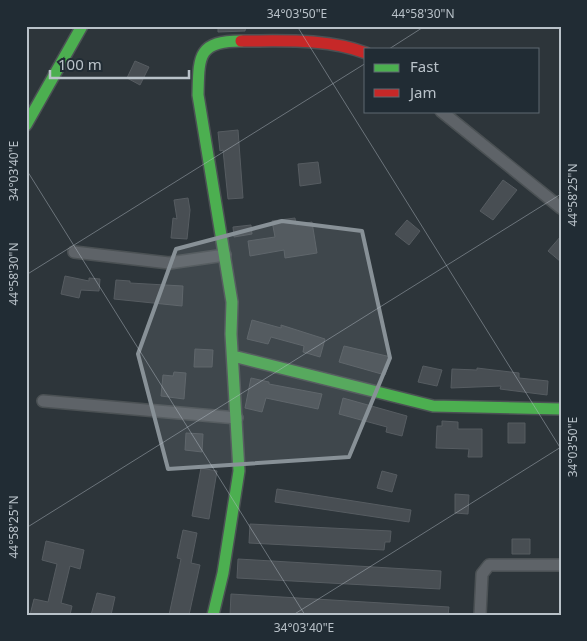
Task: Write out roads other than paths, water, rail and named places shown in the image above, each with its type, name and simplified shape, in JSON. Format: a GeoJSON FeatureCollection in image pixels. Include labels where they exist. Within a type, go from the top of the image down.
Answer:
{"type":"FeatureCollection","features":[{"type":"Feature","properties":{"kind":"street"},"geometry":{"type":"LineString","coordinates":[[26,126],[38,101],[82,26]]}},
{"type":"Feature","properties":{"kind":"street"},"geometry":{"type":"LineString","coordinates":[[213,615],[223,573],[239,471],[232,302],[198,95],[199,60],[211,44],[224,41],[334,43],[356,47],[364,52]]}},
{"type":"Feature","properties":{"kind":"street"},"geometry":{"type":"LineString","coordinates":[[442,112],[561,208]]}},
{"type":"Feature","properties":{"kind":"street"},"geometry":{"type":"LineString","coordinates":[[74,252],[169,263],[225,255]]}},
{"type":"Feature","properties":{"kind":"street"},"geometry":{"type":"LineString","coordinates":[[233,356],[433,406],[561,409]]}},
{"type":"Feature","properties":{"kind":"street"},"geometry":{"type":"LineString","coordinates":[[43,401],[237,418]]}},
{"type":"Feature","properties":{"kind":"street"},"geometry":{"type":"LineString","coordinates":[[480,615],[482,574],[486,567],[496,564],[561,565]]}}]}
